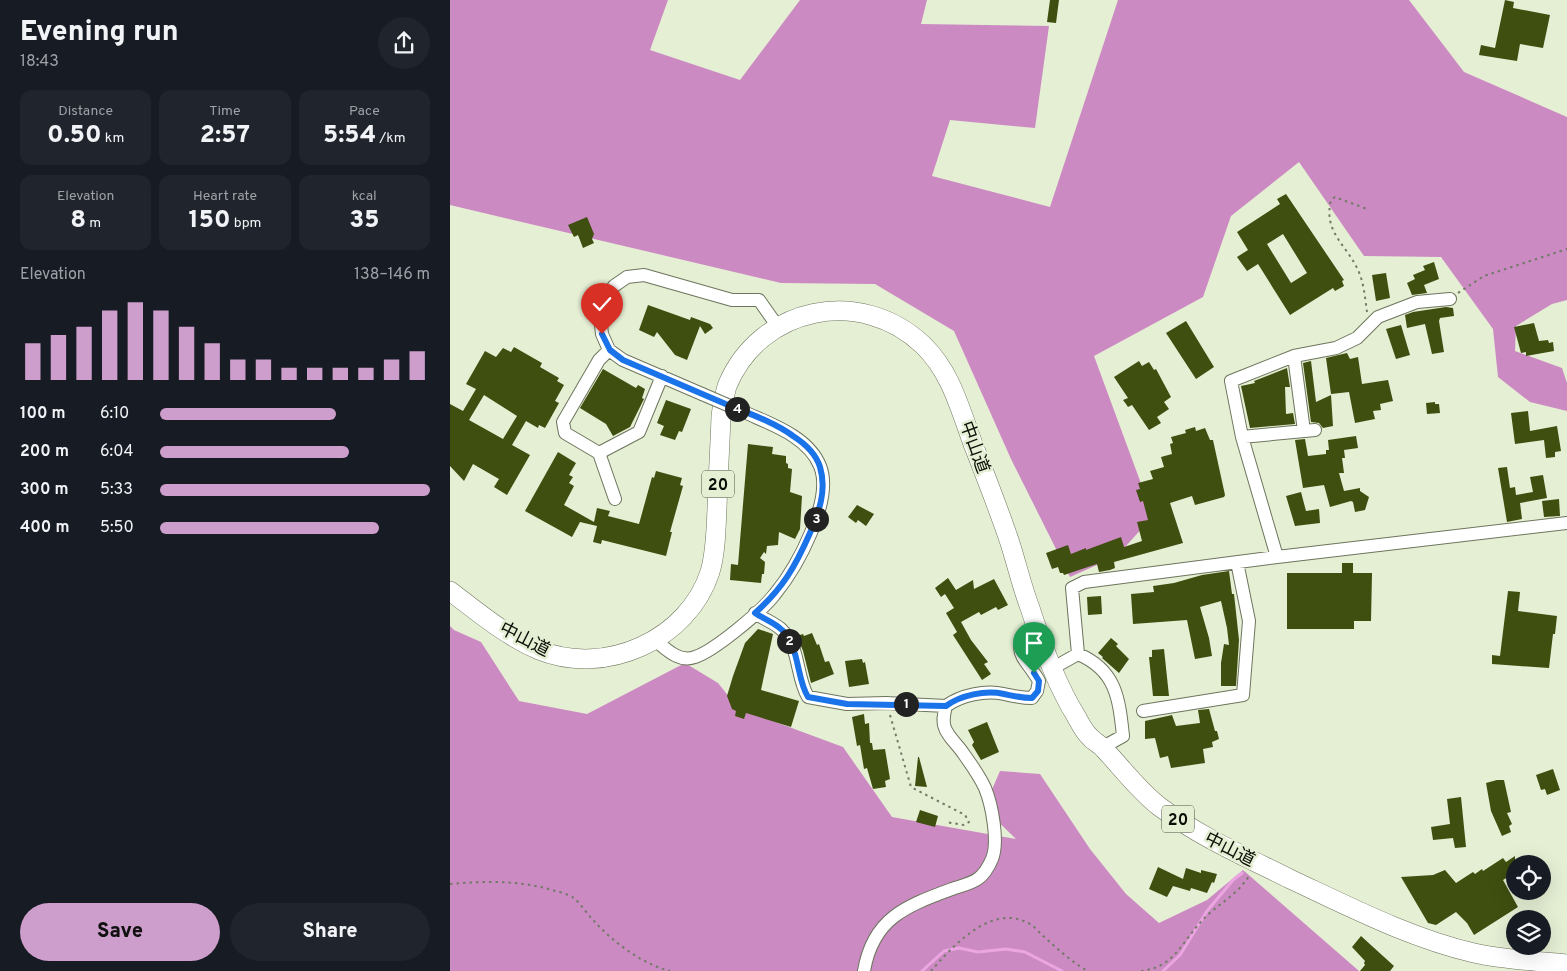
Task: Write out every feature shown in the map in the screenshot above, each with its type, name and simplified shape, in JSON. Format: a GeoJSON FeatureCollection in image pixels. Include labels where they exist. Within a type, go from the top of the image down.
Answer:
{"type":"FeatureCollection","features":[{"type":"Feature","properties":{"kind":"highway","name":"中山道"},"geometry":{"type":"LineString","coordinates":[[450,591],[512,636],[553,655],[572,658],[601,658],[621,654],[655,640],[692,606],[709,573],[716,538],[721,416],[724,398],[736,369],[746,354],[778,327],[813,312],[849,311],[863,313],[900,328],[929,352],[943,370],[958,400],[1010,542],[1036,626],[1062,693],[1089,736],[1103,747],[1125,774],[1159,806],[1208,838],[1392,926],[1430,940],[1475,953],[1515,960],[1567,964]]}},
{"type":"Feature","properties":{"kind":"street"},"geometry":{"type":"LineString","coordinates":[[655,640],[676,656],[694,658],[719,643],[775,595],[793,569],[817,516],[824,487],[820,466],[810,450],[792,435],[744,412],[623,360],[610,350],[602,334],[600,316],[606,298],[614,286],[627,277],[644,275],[732,300],[758,300],[778,327]]}},
{"type":"Feature","properties":{"kind":"street"},"geometry":{"type":"LineString","coordinates":[[1277,557],[1242,437],[1231,381],[1294,356],[1336,348],[1357,338],[1378,317],[1417,302],[1450,298]]}},
{"type":"Feature","properties":{"kind":"street"},"geometry":{"type":"LineString","coordinates":[[610,350],[599,360],[563,422],[566,433],[599,453],[615,499]]}},
{"type":"Feature","properties":{"kind":"street"},"geometry":{"type":"LineString","coordinates":[[1242,437],[1310,430],[1294,356]]}},
{"type":"Feature","properties":{"kind":"street"},"geometry":{"type":"LineString","coordinates":[[599,453],[639,432],[662,376]]}},
{"type":"Feature","properties":{"kind":"street"},"geometry":{"type":"LineString","coordinates":[[1078,654],[1072,588],[1084,582],[1567,523]]}},
{"type":"Feature","properties":{"kind":"street"},"geometry":{"type":"LineString","coordinates":[[1143,710],[1243,695],[1249,620],[1237,562]]}},
{"type":"Feature","properties":{"kind":"street"},"geometry":{"type":"LineString","coordinates":[[755,613],[783,631],[792,648],[804,690],[808,697],[847,704],[886,703],[946,706]]}},
{"type":"Feature","properties":{"kind":"street"},"geometry":{"type":"LineString","coordinates":[[864,971],[873,940],[887,921],[918,902],[971,884],[981,876],[992,859],[996,844],[986,790],[977,774],[945,730],[943,718],[946,706],[955,699],[986,693],[1032,698],[1038,691],[1039,681],[1022,658],[1020,646],[1023,637],[1036,626]]}},
{"type":"Feature","properties":{"kind":"street"},"geometry":{"type":"LineString","coordinates":[[1053,668],[1078,654]]}},
{"type":"Feature","properties":{"kind":"street"},"geometry":{"type":"LineString","coordinates":[[1078,654],[1092,660],[1107,674],[1115,689],[1120,709],[1123,736],[1103,747]]}},
{"type":"Feature","properties":{"kind":"path"},"geometry":{"type":"LineString","coordinates":[[1367,209],[1335,197],[1330,200],[1328,213],[1332,229],[1357,269],[1364,288],[1368,326]]}},
{"type":"Feature","properties":{"kind":"path"},"geometry":{"type":"LineString","coordinates":[[1450,298],[1484,276],[1567,248]]}},
{"type":"Feature","properties":{"kind":"path"},"geometry":{"type":"LineString","coordinates":[[886,703],[911,787],[965,816],[969,822],[964,825],[946,822]]}},
{"type":"Feature","properties":{"kind":"path"},"geometry":{"type":"LineString","coordinates":[[1141,971],[1164,963],[1183,945],[1199,924],[1216,907],[1240,890],[1257,863]]}},
{"type":"Feature","properties":{"kind":"path"},"geometry":{"type":"LineString","coordinates":[[450,884],[518,882],[562,893],[574,898],[595,923],[616,942],[639,957],[670,971]]}},
{"type":"Feature","properties":{"kind":"path"},"geometry":{"type":"LineString","coordinates":[[931,971],[975,929],[989,922],[1006,918],[1028,923],[1077,965],[1088,971]]}},
{"type":"Feature","properties":{"kind":"shaded area"},"geometry":{"type":"Polygon","coordinates":[[[450,0],[668,0],[650,50],[740,80],[800,0],[927,0],[921,24],[1049,26],[1035,128],[950,120],[932,176],[1050,207],[1118,0],[1409,0],[1464,72],[1567,117],[1567,300],[1552,304],[1516,326],[1515,351],[1562,368],[1567,383],[1567,411],[1530,402],[1498,377],[1493,329],[1441,257],[1364,256],[1299,162],[1231,216],[1203,297],[1094,356],[1153,516],[1117,556],[1070,577],[1011,459],[954,331],[875,284],[781,283],[450,205],[450,0]]]}},
{"type":"Feature","properties":{"kind":"shaded area"},"geometry":{"type":"Polygon","coordinates":[[[450,626],[454,630],[481,642],[519,701],[587,714],[685,663],[718,683],[738,708],[843,747],[892,817],[1016,839],[984,808],[1000,771],[1040,774],[1090,849],[1126,894],[1159,923],[1207,900],[1243,870],[1359,971],[450,971],[450,626]]]}},
{"type":"Feature","properties":{"kind":"building"},"geometry":{"type":"Polygon","coordinates":[[[1050,0],[1059,0],[1056,23],[1047,22],[1050,0]]]}},
{"type":"Feature","properties":{"kind":"building"},"geometry":{"type":"Polygon","coordinates":[[[1505,0],[1514,2],[1513,8],[1550,15],[1543,48],[1520,44],[1517,61],[1479,55],[1481,45],[1495,48],[1505,0]]]}},
{"type":"Feature","properties":{"kind":"building"},"geometry":{"type":"Polygon","coordinates":[[[1286,194],[1344,280],[1342,281],[1344,286],[1335,291],[1333,288],[1290,315],[1258,264],[1247,271],[1237,257],[1248,250],[1237,232],[1280,204],[1277,199],[1286,194]],[[1283,234],[1267,244],[1291,283],[1307,273],[1283,234]]]}},
{"type":"Feature","properties":{"kind":"building"},"geometry":{"type":"Polygon","coordinates":[[[587,217],[594,234],[592,239],[594,243],[583,248],[578,235],[574,237],[568,225],[587,217]]]}},
{"type":"Feature","properties":{"kind":"building"},"geometry":{"type":"Polygon","coordinates":[[[1434,262],[1439,279],[1424,285],[1427,293],[1412,295],[1407,283],[1415,279],[1413,275],[1425,270],[1423,266],[1434,262]]]}},
{"type":"Feature","properties":{"kind":"building"},"geometry":{"type":"Polygon","coordinates":[[[1386,273],[1390,298],[1376,301],[1372,275],[1386,273]]]}},
{"type":"Feature","properties":{"kind":"building"},"geometry":{"type":"Polygon","coordinates":[[[648,305],[690,320],[691,317],[710,324],[713,328],[705,334],[700,326],[687,360],[675,355],[657,332],[654,337],[639,330],[648,305]]]}},
{"type":"Feature","properties":{"kind":"building"},"geometry":{"type":"Polygon","coordinates":[[[1446,307],[1453,308],[1454,316],[1440,318],[1439,321],[1444,352],[1432,354],[1425,324],[1407,328],[1405,315],[1446,307]]]}},
{"type":"Feature","properties":{"kind":"building"},"geometry":{"type":"Polygon","coordinates":[[[1186,321],[1214,367],[1196,379],[1166,333],[1186,321]]]}},
{"type":"Feature","properties":{"kind":"building"},"geometry":{"type":"Polygon","coordinates":[[[1534,323],[1539,341],[1548,340],[1549,343],[1553,342],[1554,351],[1526,356],[1526,352],[1521,353],[1514,327],[1534,323]]]}},
{"type":"Feature","properties":{"kind":"building"},"geometry":{"type":"Polygon","coordinates":[[[1401,325],[1410,355],[1396,359],[1386,329],[1401,325]]]}},
{"type":"Feature","properties":{"kind":"building"},"geometry":{"type":"Polygon","coordinates":[[[514,347],[542,363],[540,367],[559,378],[557,381],[564,385],[555,401],[559,403],[545,428],[539,425],[538,428],[526,421],[512,445],[530,455],[507,495],[494,487],[499,479],[473,464],[464,481],[450,466],[450,404],[463,411],[476,389],[466,384],[485,351],[496,357],[503,348],[511,352],[514,347]],[[484,395],[469,420],[503,439],[517,416],[484,395]]]}},
{"type":"Feature","properties":{"kind":"building"},"geometry":{"type":"Polygon","coordinates":[[[1347,353],[1350,359],[1358,357],[1362,384],[1388,380],[1393,401],[1380,404],[1381,410],[1373,411],[1375,419],[1355,423],[1349,392],[1331,394],[1326,358],[1347,353]]]}},
{"type":"Feature","properties":{"kind":"building"},"geometry":{"type":"Polygon","coordinates":[[[1139,361],[1142,366],[1149,362],[1154,370],[1156,369],[1171,397],[1164,402],[1169,409],[1157,417],[1161,423],[1149,430],[1132,405],[1128,407],[1123,400],[1128,398],[1114,377],[1139,361]]]}},
{"type":"Feature","properties":{"kind":"building"},"geometry":{"type":"Polygon","coordinates":[[[1311,361],[1316,402],[1331,395],[1333,426],[1323,428],[1319,423],[1311,422],[1303,363],[1311,361]]]}},
{"type":"Feature","properties":{"kind":"building"},"geometry":{"type":"Polygon","coordinates":[[[1287,368],[1290,387],[1285,387],[1286,414],[1293,413],[1295,424],[1250,428],[1241,386],[1255,383],[1254,381],[1287,368]]]}},
{"type":"Feature","properties":{"kind":"building"},"geometry":{"type":"Polygon","coordinates":[[[603,369],[636,388],[638,385],[645,389],[642,398],[644,399],[630,427],[613,436],[606,424],[580,408],[603,369]]]}},
{"type":"Feature","properties":{"kind":"building"},"geometry":{"type":"Polygon","coordinates":[[[666,400],[691,409],[682,432],[679,431],[675,440],[660,435],[664,426],[657,423],[666,400]]]}},
{"type":"Feature","properties":{"kind":"building"},"geometry":{"type":"Polygon","coordinates":[[[1435,402],[1435,404],[1439,404],[1440,413],[1427,414],[1426,403],[1435,402]]]}},
{"type":"Feature","properties":{"kind":"building"},"geometry":{"type":"Polygon","coordinates":[[[1528,411],[1530,431],[1557,426],[1561,451],[1555,452],[1555,457],[1546,458],[1544,440],[1515,444],[1511,413],[1528,411]]]}},
{"type":"Feature","properties":{"kind":"building"},"geometry":{"type":"Polygon","coordinates":[[[1195,427],[1196,431],[1205,428],[1210,440],[1213,440],[1225,495],[1224,497],[1195,505],[1192,496],[1170,503],[1183,543],[1114,562],[1115,568],[1110,570],[1099,572],[1097,564],[1064,575],[1060,573],[1058,567],[1052,569],[1046,553],[1068,545],[1071,554],[1121,537],[1124,547],[1142,541],[1137,522],[1148,520],[1143,501],[1140,502],[1136,490],[1140,489],[1138,483],[1153,479],[1150,471],[1164,467],[1161,457],[1172,454],[1170,444],[1173,443],[1171,437],[1186,433],[1185,430],[1195,427]]]}},
{"type":"Feature","properties":{"kind":"building"},"geometry":{"type":"Polygon","coordinates":[[[1356,436],[1358,448],[1344,450],[1345,458],[1342,458],[1344,473],[1339,473],[1344,491],[1360,488],[1360,491],[1369,497],[1365,510],[1355,512],[1353,502],[1351,501],[1330,507],[1324,485],[1303,488],[1295,440],[1305,439],[1308,456],[1326,454],[1326,450],[1329,450],[1328,440],[1356,436]]]}},
{"type":"Feature","properties":{"kind":"building"},"geometry":{"type":"Polygon","coordinates":[[[748,444],[773,447],[772,454],[786,456],[788,468],[792,469],[790,492],[802,496],[800,529],[795,539],[779,532],[778,545],[767,546],[766,554],[764,552],[760,558],[765,562],[761,583],[730,580],[731,564],[738,565],[748,444]]]}},
{"type":"Feature","properties":{"kind":"building"},"geometry":{"type":"Polygon","coordinates":[[[558,452],[576,463],[569,475],[573,477],[569,483],[574,486],[564,505],[594,522],[597,508],[610,511],[608,516],[639,524],[652,477],[654,478],[656,471],[682,478],[680,485],[683,486],[670,532],[672,532],[666,556],[602,540],[601,544],[593,542],[597,526],[580,522],[572,537],[525,511],[558,452]]]}},
{"type":"Feature","properties":{"kind":"building"},"geometry":{"type":"Polygon","coordinates":[[[1507,467],[1510,488],[1515,487],[1516,495],[1533,492],[1530,477],[1543,475],[1547,498],[1520,503],[1522,519],[1507,522],[1498,468],[1507,467]]]}},
{"type":"Feature","properties":{"kind":"building"},"geometry":{"type":"Polygon","coordinates":[[[1301,492],[1306,511],[1319,509],[1320,523],[1295,526],[1286,496],[1301,492]]]}},
{"type":"Feature","properties":{"kind":"building"},"geometry":{"type":"Polygon","coordinates":[[[1559,499],[1560,516],[1544,517],[1542,501],[1559,499]]]}},
{"type":"Feature","properties":{"kind":"building"},"geometry":{"type":"Polygon","coordinates":[[[857,505],[874,514],[866,526],[858,520],[856,523],[848,517],[857,505]]]}},
{"type":"Feature","properties":{"kind":"building"},"geometry":{"type":"Polygon","coordinates":[[[1342,563],[1353,563],[1353,573],[1372,573],[1371,621],[1354,621],[1354,629],[1287,629],[1287,573],[1342,573],[1342,563]]]}},
{"type":"Feature","properties":{"kind":"building"},"geometry":{"type":"Polygon","coordinates":[[[1229,571],[1232,594],[1234,594],[1239,640],[1236,686],[1221,686],[1221,663],[1224,644],[1229,645],[1221,601],[1200,607],[1212,656],[1195,659],[1187,620],[1133,624],[1131,594],[1154,592],[1153,586],[1229,571]]]}},
{"type":"Feature","properties":{"kind":"building"},"geometry":{"type":"Polygon","coordinates":[[[948,578],[956,590],[973,580],[974,589],[994,579],[1008,605],[998,610],[996,607],[981,615],[979,612],[961,622],[971,640],[988,662],[984,664],[991,674],[982,680],[953,635],[957,632],[946,613],[954,608],[945,594],[941,597],[935,588],[948,578]]]}},
{"type":"Feature","properties":{"kind":"building"},"geometry":{"type":"Polygon","coordinates":[[[1508,591],[1520,592],[1518,611],[1557,616],[1549,668],[1492,664],[1492,655],[1500,656],[1508,591]]]}},
{"type":"Feature","properties":{"kind":"building"},"geometry":{"type":"Polygon","coordinates":[[[1101,596],[1102,614],[1088,615],[1087,597],[1101,596]]]}},
{"type":"Feature","properties":{"kind":"building"},"geometry":{"type":"Polygon","coordinates":[[[758,629],[773,634],[761,690],[799,701],[791,727],[746,713],[744,719],[735,716],[736,711],[732,709],[727,696],[745,643],[758,629]]]}},
{"type":"Feature","properties":{"kind":"building"},"geometry":{"type":"Polygon","coordinates":[[[812,633],[817,645],[819,644],[825,662],[829,661],[834,674],[811,683],[797,636],[812,633]]]}},
{"type":"Feature","properties":{"kind":"building"},"geometry":{"type":"Polygon","coordinates":[[[1111,638],[1129,659],[1119,673],[1098,653],[1111,638]]]}},
{"type":"Feature","properties":{"kind":"building"},"geometry":{"type":"Polygon","coordinates":[[[1164,649],[1169,696],[1153,696],[1149,657],[1152,657],[1152,650],[1164,649]]]}},
{"type":"Feature","properties":{"kind":"building"},"geometry":{"type":"Polygon","coordinates":[[[862,659],[863,663],[865,662],[869,684],[849,687],[845,661],[862,659]]]}},
{"type":"Feature","properties":{"kind":"building"},"geometry":{"type":"Polygon","coordinates":[[[1209,709],[1219,739],[1212,742],[1213,747],[1203,749],[1205,763],[1171,768],[1168,756],[1160,758],[1155,738],[1145,739],[1145,721],[1172,715],[1176,726],[1200,723],[1198,710],[1209,709]]]}},
{"type":"Feature","properties":{"kind":"building"},"geometry":{"type":"Polygon","coordinates":[[[864,714],[865,724],[869,723],[870,743],[872,743],[873,750],[885,749],[890,779],[885,781],[886,787],[873,789],[867,768],[864,769],[860,745],[857,746],[852,717],[864,714]]]}},
{"type":"Feature","properties":{"kind":"building"},"geometry":{"type":"Polygon","coordinates":[[[987,722],[999,752],[981,760],[972,745],[974,742],[968,730],[987,722]]]}},
{"type":"Feature","properties":{"kind":"building"},"geometry":{"type":"Polygon","coordinates":[[[919,757],[927,787],[915,786],[919,757]]]}},
{"type":"Feature","properties":{"kind":"building"},"geometry":{"type":"Polygon","coordinates":[[[1553,769],[1560,790],[1547,795],[1545,789],[1541,790],[1536,775],[1553,769]]]}},
{"type":"Feature","properties":{"kind":"building"},"geometry":{"type":"Polygon","coordinates":[[[1504,780],[1511,812],[1507,813],[1512,824],[1509,826],[1511,832],[1502,836],[1491,811],[1486,783],[1504,780]]]}},
{"type":"Feature","properties":{"kind":"building"},"geometry":{"type":"Polygon","coordinates":[[[1461,797],[1466,847],[1455,848],[1453,838],[1433,840],[1431,827],[1450,824],[1447,799],[1461,797]]]}},
{"type":"Feature","properties":{"kind":"building"},"geometry":{"type":"Polygon","coordinates":[[[920,810],[938,816],[935,827],[916,822],[920,810]]]}},
{"type":"Feature","properties":{"kind":"building"},"geometry":{"type":"Polygon","coordinates":[[[1503,858],[1506,862],[1506,878],[1503,880],[1506,885],[1506,900],[1514,900],[1518,907],[1513,910],[1506,910],[1506,915],[1474,935],[1467,923],[1456,912],[1436,925],[1428,923],[1401,877],[1433,875],[1445,870],[1456,883],[1473,872],[1475,874],[1482,869],[1483,871],[1503,858]]]}},
{"type":"Feature","properties":{"kind":"building"},"geometry":{"type":"Polygon","coordinates":[[[1158,867],[1183,879],[1186,868],[1201,873],[1201,870],[1217,874],[1214,883],[1212,882],[1207,893],[1191,888],[1190,891],[1173,886],[1167,897],[1149,889],[1158,867]]]}},
{"type":"Feature","properties":{"kind":"building"},"geometry":{"type":"Polygon","coordinates":[[[1361,936],[1394,966],[1390,971],[1360,971],[1365,965],[1365,961],[1352,947],[1361,936]]]}},
{"type":"Feature","properties":{"kind":"waterway"},"geometry":{"type":"LineString","coordinates":[[1163,971],[1180,955],[1207,911],[1233,880],[1242,873]]}},
{"type":"Feature","properties":{"kind":"waterway"},"geometry":{"type":"LineString","coordinates":[[922,971],[944,951],[959,948],[978,952],[1006,949],[1025,952],[1062,971]]}},
{"type":"Feature","properties":{"kind":"route"},"geometry":{"type":"LineString","coordinates":[[602,334],[610,350],[623,360],[744,412],[792,435],[810,450],[820,466],[824,487],[817,516],[807,540],[793,569],[775,595],[755,613],[783,631],[792,648],[804,690],[808,697],[847,704],[886,703],[946,706],[955,699],[986,693],[1032,698],[1038,691],[1039,681],[1034,673]]}}]}
